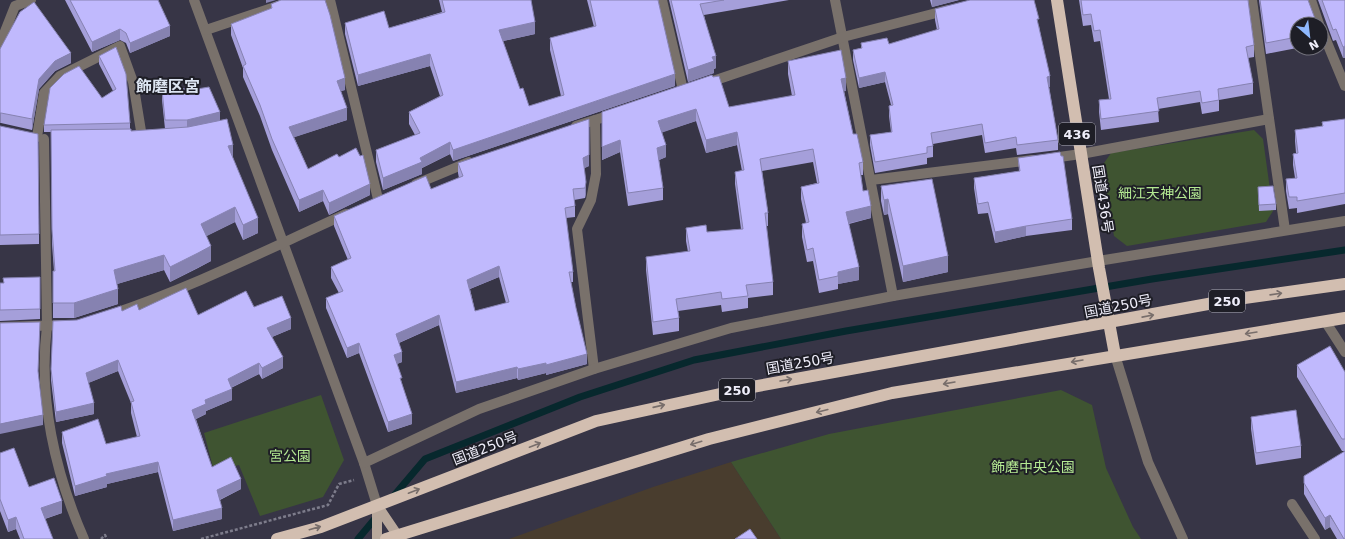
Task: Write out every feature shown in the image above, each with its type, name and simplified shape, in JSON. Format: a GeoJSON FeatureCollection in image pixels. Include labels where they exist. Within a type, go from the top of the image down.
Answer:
{"type":"FeatureCollection","features":[{"type":"Feature","properties":{"kind":"highway","name":"国道436号"},"geometry":{"type":"LineString","coordinates":[[1057,0],[1098,264],[1115,355]]}},
{"type":"Feature","properties":{"kind":"highway","name":"国道250号"},"geometry":{"type":"LineString","coordinates":[[277,539],[321,527],[596,421],[752,386],[1109,323],[1230,300],[1345,284]]}},
{"type":"Feature","properties":{"kind":"highway"},"geometry":{"type":"LineString","coordinates":[[386,539],[400,537],[709,439],[892,393],[1345,318]]}},
{"type":"Feature","properties":{"kind":"main road"},"geometry":{"type":"LineString","coordinates":[[377,505],[400,537]]}},
{"type":"Feature","properties":{"kind":"main road"},"geometry":{"type":"LineString","coordinates":[[377,505],[377,539]]}},
{"type":"Feature","properties":{"kind":"street"},"geometry":{"type":"LineString","coordinates":[[0,44],[14,3],[31,0]]}},
{"type":"Feature","properties":{"kind":"street"},"geometry":{"type":"LineString","coordinates":[[194,0],[206,30],[236,125],[364,462],[377,505]]}},
{"type":"Feature","properties":{"kind":"street"},"geometry":{"type":"LineString","coordinates":[[206,30],[296,0]]}},
{"type":"Feature","properties":{"kind":"street"},"geometry":{"type":"LineString","coordinates":[[330,0],[379,199]]}},
{"type":"Feature","properties":{"kind":"street"},"geometry":{"type":"LineString","coordinates":[[662,0],[687,89],[843,37],[955,8]]}},
{"type":"Feature","properties":{"kind":"street"},"geometry":{"type":"LineString","coordinates":[[835,0],[893,296]]}},
{"type":"Feature","properties":{"kind":"street"},"geometry":{"type":"LineString","coordinates":[[1252,0],[1285,230]]}},
{"type":"Feature","properties":{"kind":"street"},"geometry":{"type":"LineString","coordinates":[[1311,0],[1316,16]]}},
{"type":"Feature","properties":{"kind":"street"},"geometry":{"type":"LineString","coordinates":[[84,539],[73,514],[50,435],[43,353],[47,326],[40,137],[44,94],[60,76],[120,46],[133,82],[142,137]]}},
{"type":"Feature","properties":{"kind":"street"},"geometry":{"type":"LineString","coordinates":[[1329,47],[1345,86]]}},
{"type":"Feature","properties":{"kind":"street"},"geometry":{"type":"LineString","coordinates":[[566,129],[624,110]]}},
{"type":"Feature","properties":{"kind":"street"},"geometry":{"type":"LineString","coordinates":[[871,180],[1081,154],[1269,119]]}},
{"type":"Feature","properties":{"kind":"street"},"geometry":{"type":"LineString","coordinates":[[594,369],[577,229],[591,200],[596,174],[595,120]]}},
{"type":"Feature","properties":{"kind":"street"},"geometry":{"type":"LineString","coordinates":[[408,187],[481,158]]}},
{"type":"Feature","properties":{"kind":"street"},"geometry":{"type":"LineString","coordinates":[[96,318],[176,290],[358,208]]}},
{"type":"Feature","properties":{"kind":"street"},"geometry":{"type":"LineString","coordinates":[[364,462],[479,409],[594,369],[731,328],[893,296],[1098,264],[1285,230],[1345,222]]}},
{"type":"Feature","properties":{"kind":"street"},"geometry":{"type":"LineString","coordinates":[[1324,321],[1345,352]]}},
{"type":"Feature","properties":{"kind":"street"},"geometry":{"type":"LineString","coordinates":[[0,326],[47,326],[75,324]]}},
{"type":"Feature","properties":{"kind":"street"},"geometry":{"type":"LineString","coordinates":[[1115,355],[1148,462],[1183,539]]}},
{"type":"Feature","properties":{"kind":"street"},"geometry":{"type":"LineString","coordinates":[[1292,504],[1315,539]]}},
{"type":"Feature","properties":{"kind":"path"},"geometry":{"type":"LineString","coordinates":[[201,539],[328,505],[339,484],[368,477]]}},
{"type":"Feature","properties":{"kind":"path"},"geometry":{"type":"LineString","coordinates":[[101,539],[105,535],[107,539]]}},
{"type":"Feature","properties":{"kind":"shaded area"},"geometry":{"type":"Polygon","coordinates":[[[731,462],[781,539],[509,539],[653,487],[731,462]]]}},
{"type":"Feature","properties":{"kind":"green space","name":"細江天神公園"},"geometry":{"type":"Polygon","coordinates":[[[1254,130],[1263,139],[1273,211],[1266,222],[1127,246],[1114,236],[1102,166],[1111,153],[1254,130]]]}},
{"type":"Feature","properties":{"kind":"green space","name":"飾磨中央公園"},"geometry":{"type":"Polygon","coordinates":[[[1061,390],[1092,405],[1106,468],[1133,527],[1141,539],[781,539],[731,462],[829,434],[1061,390]]]}},
{"type":"Feature","properties":{"kind":"green space","name":"宮公園"},"geometry":{"type":"Polygon","coordinates":[[[321,395],[344,460],[323,497],[260,516],[239,465],[214,471],[204,433],[321,395]]]}},
{"type":"Feature","properties":{"kind":"building"},"geometry":{"type":"Polygon","coordinates":[[[70,0],[158,0],[170,26],[130,43],[126,33],[120,29],[92,42],[70,0]]]}},
{"type":"Feature","properties":{"kind":"building"},"geometry":{"type":"Polygon","coordinates":[[[281,0],[325,0],[345,78],[337,81],[347,108],[289,127],[308,169],[337,154],[339,157],[356,148],[360,156],[363,155],[370,184],[329,203],[323,190],[299,200],[272,139],[260,105],[243,66],[246,64],[231,24],[272,8],[271,4],[281,0]]]}},
{"type":"Feature","properties":{"kind":"building"},"geometry":{"type":"Polygon","coordinates":[[[442,0],[531,0],[535,22],[499,30],[520,89],[523,88],[529,106],[564,95],[550,38],[596,26],[590,0],[658,0],[675,74],[453,150],[450,142],[420,158],[422,162],[383,178],[376,150],[420,133],[409,112],[443,95],[430,54],[358,75],[345,23],[384,11],[389,28],[445,12],[442,0]]]}},
{"type":"Feature","properties":{"kind":"building"},"geometry":{"type":"Polygon","coordinates":[[[671,0],[724,0],[700,4],[716,56],[712,57],[714,61],[688,70],[671,0]]]}},
{"type":"Feature","properties":{"kind":"building"},"geometry":{"type":"Polygon","coordinates":[[[970,0],[1034,0],[1050,76],[1047,77],[1058,140],[1017,145],[1016,137],[985,143],[982,124],[931,133],[933,146],[927,147],[927,153],[875,162],[870,135],[892,132],[889,106],[893,105],[885,72],[859,78],[853,50],[862,48],[861,43],[887,38],[889,44],[939,29],[935,9],[970,0]]]}},
{"type":"Feature","properties":{"kind":"building"},"geometry":{"type":"Polygon","coordinates":[[[1081,0],[1248,0],[1254,45],[1246,47],[1253,83],[1218,89],[1219,100],[1202,103],[1200,91],[1157,98],[1159,111],[1101,119],[1099,100],[1111,99],[1100,30],[1094,31],[1091,14],[1083,15],[1081,0]]]}},
{"type":"Feature","properties":{"kind":"building"},"geometry":{"type":"Polygon","coordinates":[[[1260,0],[1308,0],[1314,16],[1289,16],[1289,39],[1266,43],[1260,0]]]}},
{"type":"Feature","properties":{"kind":"building"},"geometry":{"type":"Polygon","coordinates":[[[1322,0],[1345,0],[1345,46],[1343,47],[1336,29],[1333,30],[1322,0]]]}},
{"type":"Feature","properties":{"kind":"building"},"geometry":{"type":"Polygon","coordinates":[[[34,2],[71,53],[55,61],[39,79],[32,119],[0,113],[0,49],[20,12],[34,2]]]}},
{"type":"Feature","properties":{"kind":"building"},"geometry":{"type":"Polygon","coordinates":[[[116,47],[126,74],[130,123],[44,125],[50,88],[64,74],[79,66],[102,98],[116,89],[99,56],[116,47]]]}},
{"type":"Feature","properties":{"kind":"building"},"geometry":{"type":"Polygon","coordinates":[[[841,50],[846,78],[841,79],[853,134],[857,134],[863,162],[859,163],[863,191],[868,190],[871,206],[846,212],[859,267],[838,272],[838,276],[819,280],[813,248],[807,250],[802,224],[809,222],[801,187],[819,183],[813,149],[760,159],[768,213],[765,213],[773,282],[746,285],[748,296],[722,299],[721,292],[676,299],[679,318],[653,322],[646,257],[690,251],[686,228],[706,225],[707,232],[743,229],[735,172],[744,170],[737,132],[706,140],[696,109],[658,121],[666,145],[657,148],[663,188],[628,193],[620,140],[602,147],[602,112],[712,75],[713,77],[719,76],[729,107],[795,95],[788,61],[841,50]]]}},
{"type":"Feature","properties":{"kind":"building"},"geometry":{"type":"Polygon","coordinates":[[[209,87],[220,112],[187,120],[165,120],[162,90],[191,88],[191,90],[209,87]]]}},
{"type":"Feature","properties":{"kind":"building"},"geometry":{"type":"Polygon","coordinates":[[[227,119],[233,145],[228,146],[258,218],[243,225],[235,207],[201,224],[211,246],[198,253],[170,267],[164,255],[114,270],[118,289],[74,303],[53,303],[53,271],[55,271],[52,229],[51,130],[131,129],[131,131],[188,127],[227,119]]]}},
{"type":"Feature","properties":{"kind":"building"},"geometry":{"type":"Polygon","coordinates":[[[589,119],[589,155],[583,158],[586,182],[585,188],[573,189],[575,206],[565,208],[573,272],[569,272],[587,354],[546,365],[546,363],[518,369],[517,367],[456,382],[439,315],[396,334],[402,352],[394,355],[412,414],[388,422],[359,343],[347,348],[326,298],[343,291],[331,267],[351,258],[334,216],[426,176],[431,189],[463,176],[458,163],[589,119]],[[499,266],[467,280],[475,311],[509,302],[499,266]]]}},
{"type":"Feature","properties":{"kind":"building"},"geometry":{"type":"Polygon","coordinates":[[[1345,119],[1345,193],[1297,201],[1297,197],[1289,197],[1286,179],[1297,178],[1293,154],[1298,153],[1295,130],[1323,126],[1322,122],[1345,119]]]}},
{"type":"Feature","properties":{"kind":"building"},"geometry":{"type":"Polygon","coordinates":[[[0,126],[38,134],[39,234],[0,235],[0,126]]]}},
{"type":"Feature","properties":{"kind":"building"},"geometry":{"type":"Polygon","coordinates":[[[1060,152],[1061,156],[1063,156],[1072,219],[995,232],[988,202],[978,204],[974,178],[1020,171],[1018,158],[1060,152]]]}},
{"type":"Feature","properties":{"kind":"building"},"geometry":{"type":"Polygon","coordinates":[[[932,179],[948,256],[903,266],[888,199],[884,200],[881,186],[932,179]]]}},
{"type":"Feature","properties":{"kind":"building"},"geometry":{"type":"Polygon","coordinates":[[[1273,186],[1276,204],[1259,205],[1258,187],[1273,186]]]}},
{"type":"Feature","properties":{"kind":"building"},"geometry":{"type":"Polygon","coordinates":[[[40,277],[40,309],[0,310],[0,283],[4,283],[3,278],[40,277]]]}},
{"type":"Feature","properties":{"kind":"building"},"geometry":{"type":"Polygon","coordinates":[[[186,288],[198,315],[246,291],[254,307],[282,296],[291,318],[267,328],[283,357],[262,368],[259,363],[228,379],[232,389],[205,400],[206,404],[192,410],[212,467],[231,457],[241,479],[217,490],[222,508],[173,520],[158,462],[106,474],[107,476],[75,486],[62,432],[98,419],[106,444],[140,436],[131,402],[134,401],[118,360],[86,373],[94,403],[56,412],[51,369],[53,321],[77,320],[121,306],[122,311],[137,304],[139,310],[186,288]]]}},
{"type":"Feature","properties":{"kind":"building"},"geometry":{"type":"Polygon","coordinates":[[[40,322],[38,371],[43,415],[0,424],[0,323],[40,322]]]}},
{"type":"Feature","properties":{"kind":"building"},"geometry":{"type":"Polygon","coordinates":[[[1330,346],[1345,372],[1345,439],[1342,439],[1297,365],[1330,346]]]}},
{"type":"Feature","properties":{"kind":"building"},"geometry":{"type":"Polygon","coordinates":[[[1296,410],[1301,446],[1256,453],[1251,417],[1296,410]]]}},
{"type":"Feature","properties":{"kind":"building"},"geometry":{"type":"Polygon","coordinates":[[[14,448],[29,487],[54,478],[62,501],[41,508],[53,539],[24,539],[16,517],[8,520],[0,499],[0,453],[14,448]]]}},
{"type":"Feature","properties":{"kind":"building"},"geometry":{"type":"Polygon","coordinates":[[[1345,451],[1344,539],[1330,515],[1325,518],[1304,483],[1304,476],[1345,451]]]}},
{"type":"Feature","properties":{"kind":"building"},"geometry":{"type":"Polygon","coordinates":[[[750,529],[757,539],[735,539],[750,529]]]}},
{"type":"Feature","properties":{"kind":"waterway"},"geometry":{"type":"LineString","coordinates":[[392,498],[425,459],[580,397],[694,360],[846,331],[1152,279],[1345,250]]}},
{"type":"Feature","properties":{"kind":"waterway"},"geometry":{"type":"LineString","coordinates":[[358,539],[378,515]]}},
{"type":"Feature","properties":{"kind":"district","name":"飾磨区宮"},"geometry":{"type":"Point","coordinates":[168,86]}}]}
